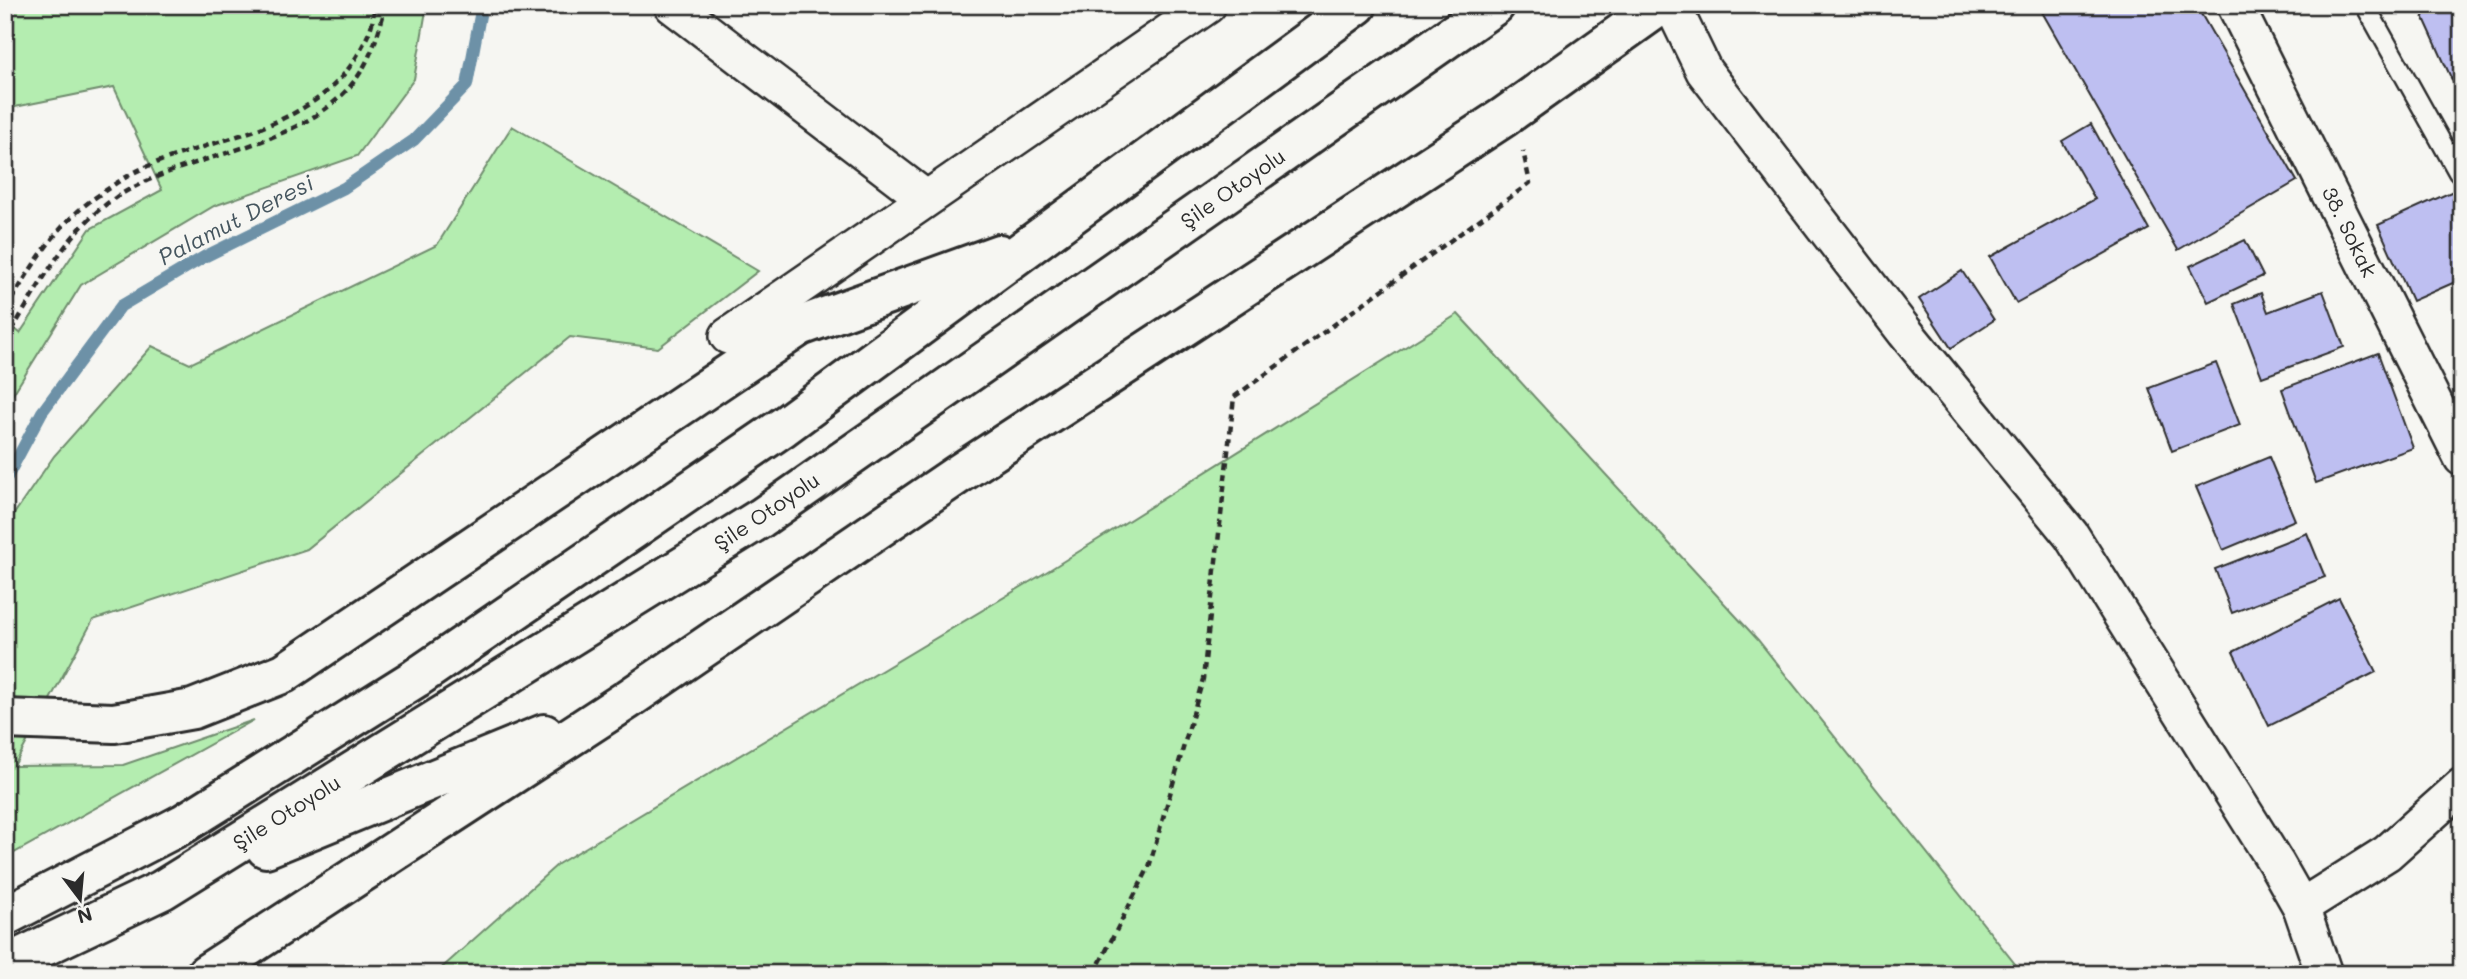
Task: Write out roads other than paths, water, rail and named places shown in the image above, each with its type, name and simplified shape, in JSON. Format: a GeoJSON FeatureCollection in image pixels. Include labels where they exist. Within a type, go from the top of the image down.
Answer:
{"type":"FeatureCollection","features":[{"type":"Feature","properties":{"kind":"highway"},"geometry":{"type":"LineString","coordinates":[[5,916],[183,824],[416,678],[783,427],[1040,238],[1316,20],[1357,5]]}},
{"type":"Feature","properties":{"kind":"highway","name":"Şile Otoyolu"},"geometry":{"type":"LineString","coordinates":[[5,965],[162,890],[761,518],[1495,5]]}},
{"type":"Feature","properties":{"kind":"highway"},"geometry":{"type":"LineString","coordinates":[[206,974],[627,700],[957,475],[1515,109],[1661,5]]}},
{"type":"Feature","properties":{"kind":"highway"},"geometry":{"type":"LineString","coordinates":[[5,719],[114,723],[193,709],[284,673],[800,326],[1040,238]]}},
{"type":"Feature","properties":{"kind":"highway"},"geometry":{"type":"LineString","coordinates":[[162,890],[627,700]]}},
{"type":"Feature","properties":{"kind":"street"},"geometry":{"type":"LineString","coordinates":[[672,5],[925,198]]}},
{"type":"Feature","properties":{"kind":"street"},"geometry":{"type":"LineString","coordinates":[[728,336],[1208,5]]}},
{"type":"Feature","properties":{"kind":"street"},"geometry":{"type":"LineString","coordinates":[[1672,5],[1704,71],[1782,175],[1905,332],[2071,535],[2301,908],[2324,974]]}},
{"type":"Feature","properties":{"kind":"street","name":"38. Sokak"},"geometry":{"type":"LineString","coordinates":[[2235,5],[2462,458]]}},
{"type":"Feature","properties":{"kind":"street"},"geometry":{"type":"LineString","coordinates":[[2301,908],[2387,853],[2462,786]]}},
{"type":"Feature","properties":{"kind":"lane"},"geometry":{"type":"LineString","coordinates":[[2365,5],[2458,172]]}},
{"type":"Feature","properties":{"kind":"waterway","name":"Palamut Deresi"},"geometry":{"type":"LineString","coordinates":[[5,481],[42,412],[121,306],[204,257],[344,188],[414,140],[467,85],[482,5]]}}]}
